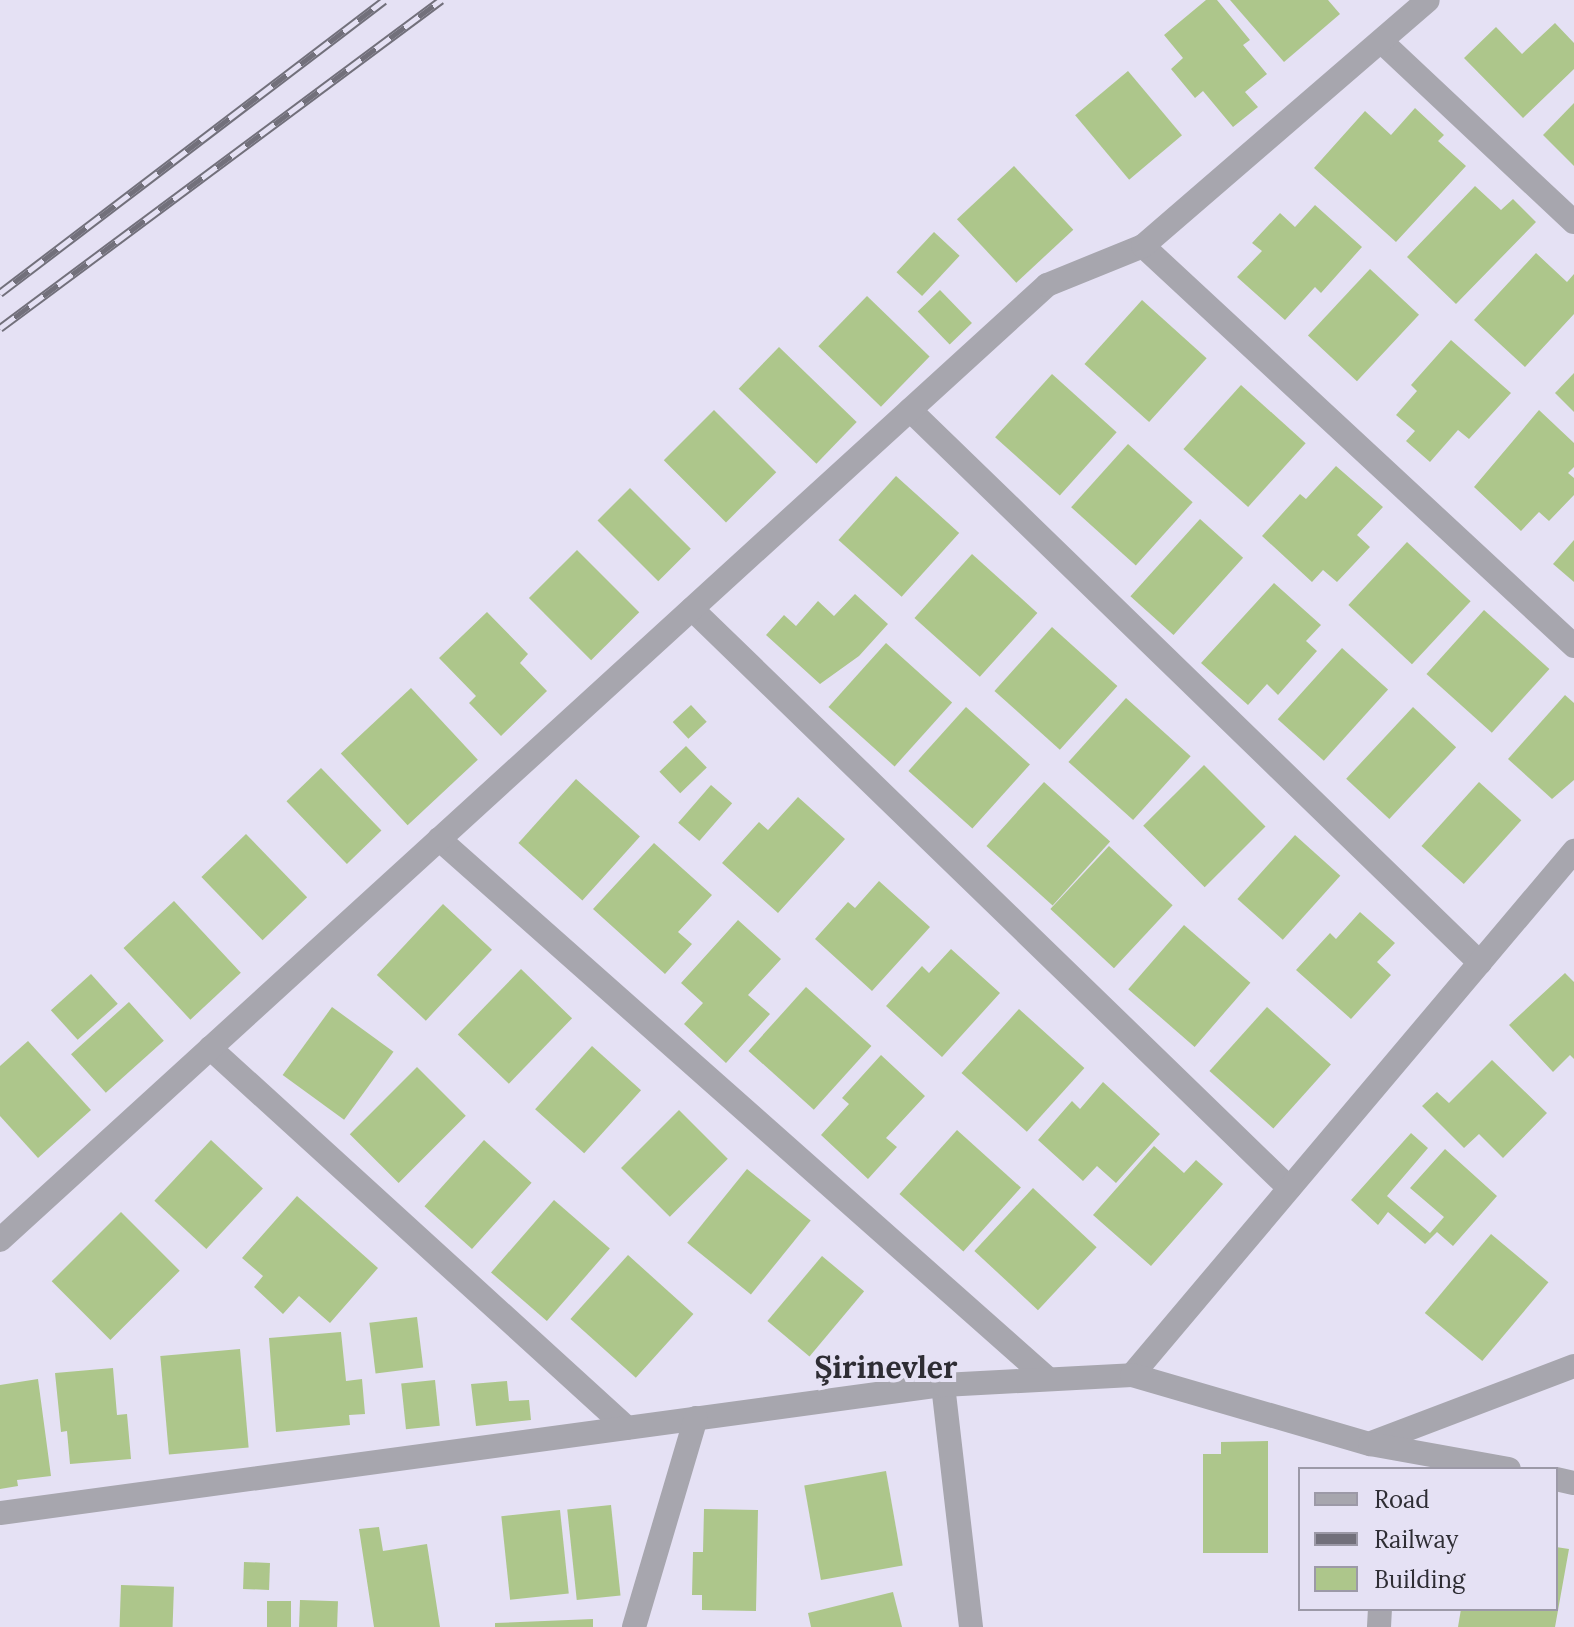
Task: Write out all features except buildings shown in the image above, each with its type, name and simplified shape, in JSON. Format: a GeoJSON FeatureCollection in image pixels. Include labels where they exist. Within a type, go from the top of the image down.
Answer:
{"type":"FeatureCollection","features":[{"type":"Feature","properties":{"kind":"street"},"geometry":{"type":"LineString","coordinates":[[0,1240],[1047,285],[1143,246],[1428,0]]}},
{"type":"Feature","properties":{"kind":"street"},"geometry":{"type":"LineString","coordinates":[[1382,42],[1574,222]]}},
{"type":"Feature","properties":{"kind":"street"},"geometry":{"type":"LineString","coordinates":[[1143,246],[1574,646]]}},
{"type":"Feature","properties":{"kind":"street"},"geometry":{"type":"LineString","coordinates":[[910,410],[1480,963]]}},
{"type":"Feature","properties":{"kind":"street"},"geometry":{"type":"LineString","coordinates":[[692,609],[1289,1188]]}},
{"type":"Feature","properties":{"kind":"street"},"geometry":{"type":"LineString","coordinates":[[439,839],[1048,1379]]}},
{"type":"Feature","properties":{"kind":"street"},"geometry":{"type":"LineString","coordinates":[[1132,1375],[1574,851]]}},
{"type":"Feature","properties":{"kind":"street"},"geometry":{"type":"LineString","coordinates":[[210,1048],[627,1428]]}},
{"type":"Feature","properties":{"kind":"street"},"geometry":{"type":"LineString","coordinates":[[1386,1453],[1574,1366]]}},
{"type":"Feature","properties":{"kind":"street"},"geometry":{"type":"LineString","coordinates":[[0,1513],[943,1385],[1132,1375],[1386,1453],[1494,1467]]}},
{"type":"Feature","properties":{"kind":"street"},"geometry":{"type":"LineString","coordinates":[[943,1385],[971,1627]]}},
{"type":"Feature","properties":{"kind":"street"},"geometry":{"type":"LineString","coordinates":[[634,1627],[696,1418]]}},
{"type":"Feature","properties":{"kind":"railway"},"geometry":{"type":"LineString","coordinates":[[0,293],[384,0]]}},
{"type":"Feature","properties":{"kind":"railway"},"geometry":{"type":"LineString","coordinates":[[0,328],[441,0]]}},
{"type":"Feature","properties":{"kind":"district","name":"Şirinevler"},"geometry":{"type":"Point","coordinates":[886,1367]}}]}
